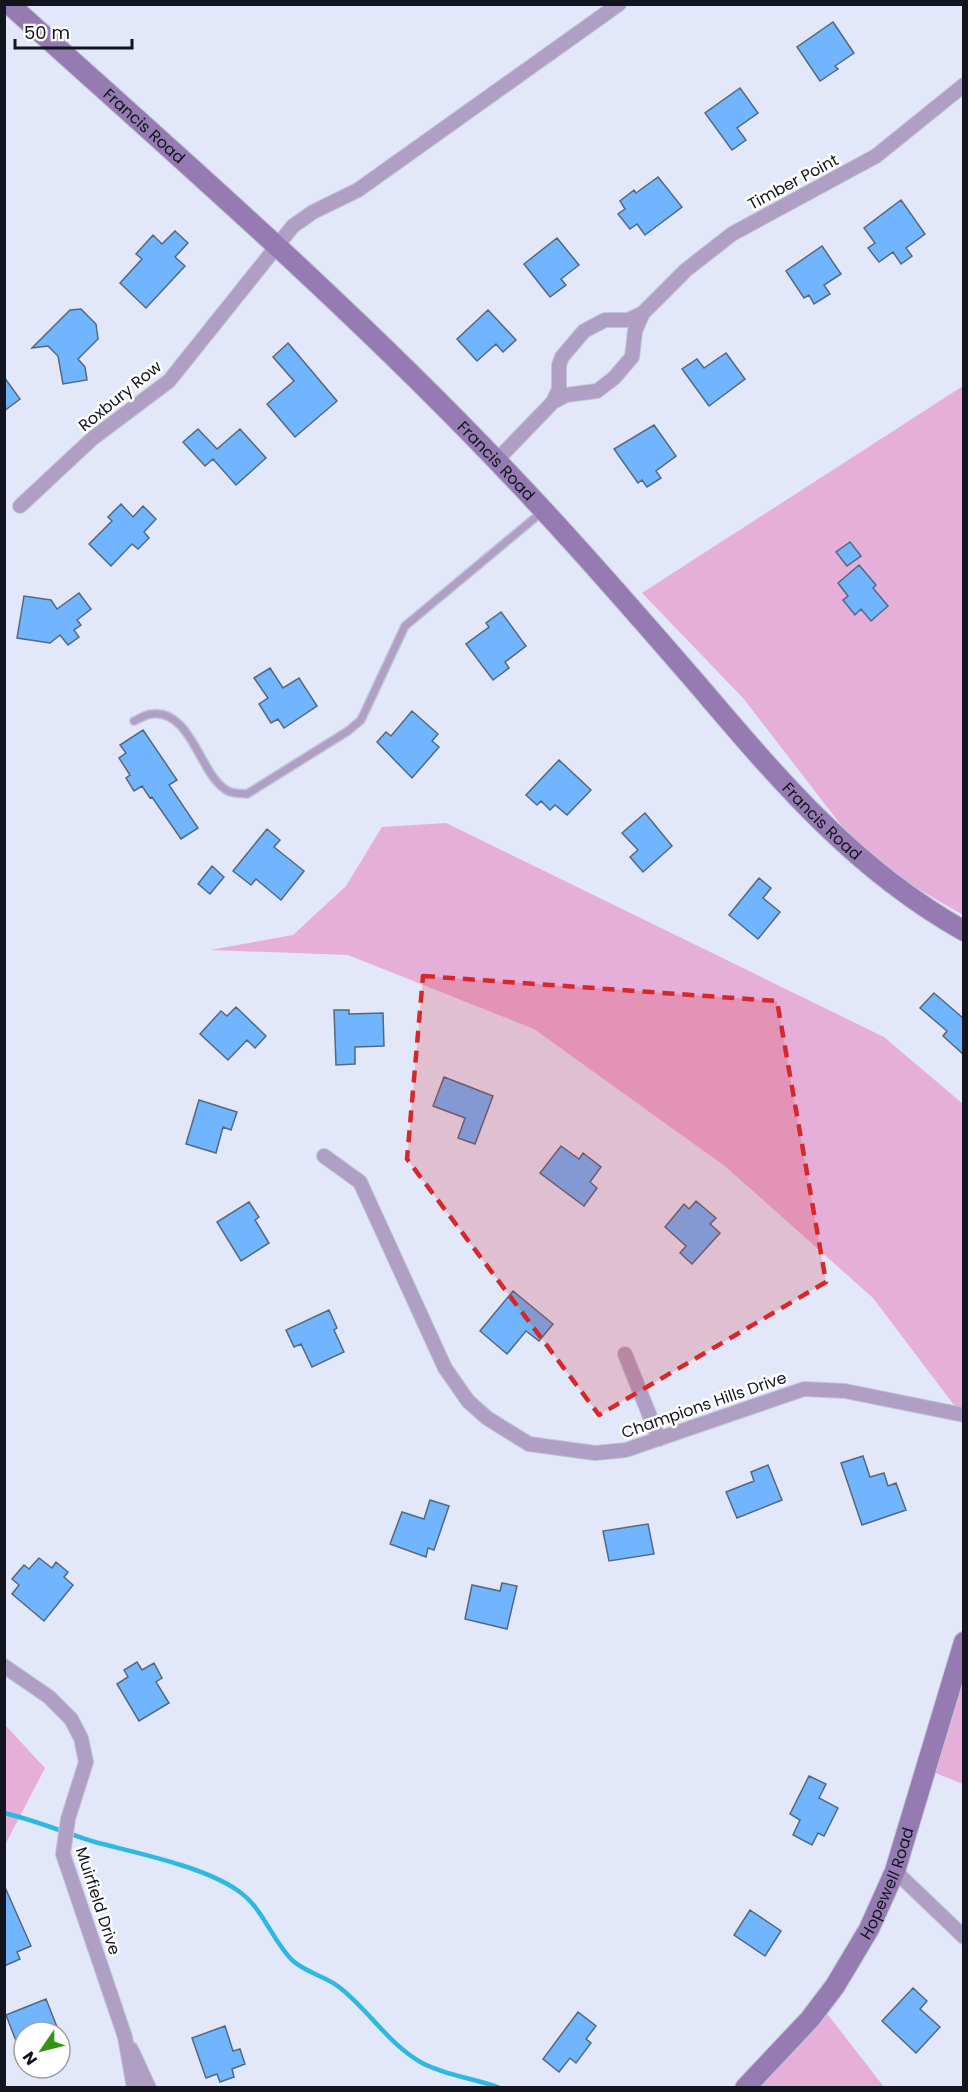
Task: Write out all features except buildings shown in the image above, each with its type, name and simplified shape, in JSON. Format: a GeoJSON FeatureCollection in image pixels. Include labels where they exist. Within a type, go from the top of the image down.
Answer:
{"type":"FeatureCollection","features":[{"type":"Feature","properties":{"kind":"street","name":"Francis Road"},"geometry":{"type":"LineString","coordinates":[[9,4],[276,246],[497,460],[764,764],[814,817],[883,879],[963,931]]}},
{"type":"Feature","properties":{"kind":"street","name":"Roxbury Row"},"geometry":{"type":"LineString","coordinates":[[20,506],[93,438],[169,381],[293,226],[313,212],[358,190],[620,4]]}},
{"type":"Feature","properties":{"kind":"street","name":"Timber Point"},"geometry":{"type":"LineString","coordinates":[[497,460],[553,402],[566,395],[597,392],[614,378],[632,357],[635,331],[643,313],[686,270],[732,234],[876,156],[963,85]]}},
{"type":"Feature","properties":{"kind":"street"},"geometry":{"type":"LineString","coordinates":[[553,402],[559,389],[562,357],[584,331],[604,320],[628,321],[643,313]]}},
{"type":"Feature","properties":{"kind":"street","name":"Champions Hills Drive"},"geometry":{"type":"LineString","coordinates":[[324,1156],[360,1182],[445,1368],[468,1401],[487,1418],[529,1444],[595,1453],[626,1450],[804,1389],[845,1391],[963,1415]]}},
{"type":"Feature","properties":{"kind":"street"},"geometry":{"type":"LineString","coordinates":[[625,1354],[659,1439]]}},
{"type":"Feature","properties":{"kind":"street","name":"Hopewell Road"},"geometry":{"type":"LineString","coordinates":[[745,2088],[810,2019],[834,1986],[869,1929],[895,1871],[963,1642]]}},
{"type":"Feature","properties":{"kind":"street","name":"Muirfield Drive"},"geometry":{"type":"LineString","coordinates":[[4,1666],[49,1697],[71,1719],[81,1738],[86,1762],[68,1819],[63,1854],[125,2037],[149,2088]]}},
{"type":"Feature","properties":{"kind":"street"},"geometry":{"type":"LineString","coordinates":[[895,1871],[963,1937]]}},
{"type":"Feature","properties":{"kind":"street","name":"Muirfield Drive"},"geometry":{"type":"LineString","coordinates":[[125,2037],[134,2088]]}},
{"type":"Feature","properties":{"kind":"lane"},"geometry":{"type":"LineString","coordinates":[[134,721],[152,713],[170,718],[185,730],[214,777],[228,791],[247,794],[348,732],[361,720],[405,626],[544,511]]}},
{"type":"Feature","properties":{"kind":"highlighted area"},"geometry":{"type":"Polygon","coordinates":[[[423,976],[777,1001],[826,1282],[599,1415],[407,1159],[423,976]]]}},
{"type":"Feature","properties":{"kind":"shaded area"},"geometry":{"type":"Polygon","coordinates":[[[963,386],[963,915],[868,860],[743,698],[642,593],[963,386]]]}},
{"type":"Feature","properties":{"kind":"shaded area"},"geometry":{"type":"Polygon","coordinates":[[[446,823],[884,1037],[963,1104],[963,1417],[873,1298],[726,1167],[534,1029],[348,955],[210,950],[293,935],[346,886],[382,827],[446,823]]]}},
{"type":"Feature","properties":{"kind":"shaded area"},"geometry":{"type":"Polygon","coordinates":[[[963,1659],[963,1784],[923,1768],[963,1659]]]}},
{"type":"Feature","properties":{"kind":"shaded area"},"geometry":{"type":"Polygon","coordinates":[[[5,1725],[45,1768],[5,1845],[5,1725]]]}},
{"type":"Feature","properties":{"kind":"shaded area"},"geometry":{"type":"Polygon","coordinates":[[[825,2011],[884,2087],[749,2088],[825,2011]]]}},
{"type":"Feature","properties":{"kind":"waterway"},"geometry":{"type":"LineString","coordinates":[[4,1813],[95,1842],[188,1867],[223,1881],[254,1905],[292,1960],[339,1987],[410,2055],[441,2071],[500,2088]]}}]}
